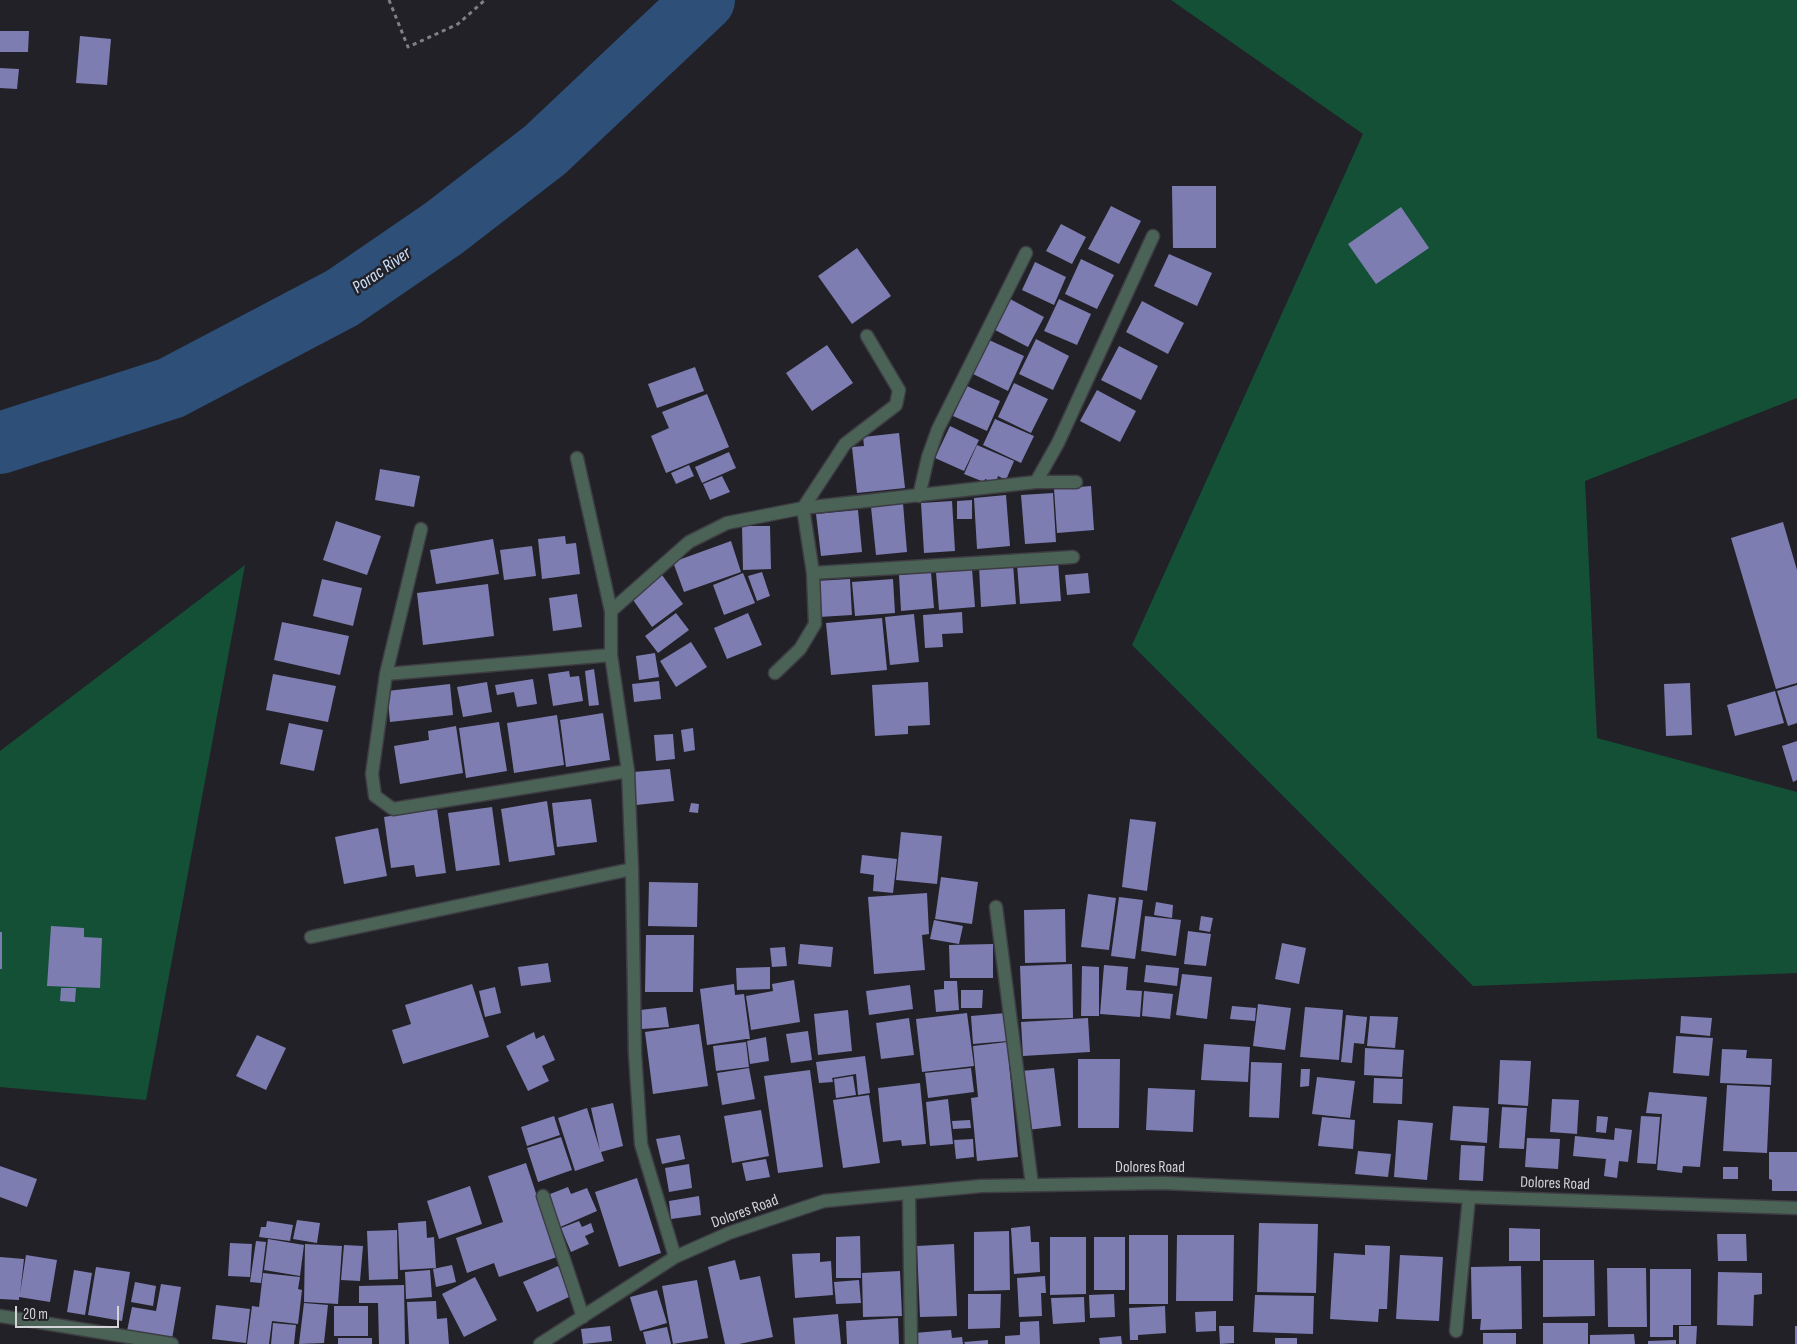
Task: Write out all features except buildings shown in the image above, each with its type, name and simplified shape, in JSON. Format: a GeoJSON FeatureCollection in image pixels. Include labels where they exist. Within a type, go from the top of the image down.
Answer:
{"type":"FeatureCollection","features":[{"type":"Feature","properties":{"kind":"street"},"geometry":{"type":"LineString","coordinates":[[1036,482],[1058,443],[1153,236]]}},
{"type":"Feature","properties":{"kind":"street"},"geometry":{"type":"LineString","coordinates":[[919,496],[928,456],[938,430],[1026,253]]}},
{"type":"Feature","properties":{"kind":"street"},"geometry":{"type":"LineString","coordinates":[[775,673],[800,649],[816,624],[813,572],[803,508],[845,444],[896,405],[899,390],[867,336]]}},
{"type":"Feature","properties":{"kind":"street"},"geometry":{"type":"LineString","coordinates":[[577,458],[611,611],[611,655],[628,771],[632,869],[635,1054],[641,1144],[675,1257]]}},
{"type":"Feature","properties":{"kind":"street"},"geometry":{"type":"LineString","coordinates":[[611,611],[689,542],[727,523],[803,508],[1036,482],[1076,482]]}},
{"type":"Feature","properties":{"kind":"street"},"geometry":{"type":"LineString","coordinates":[[421,529],[386,674],[372,774],[375,796],[393,809],[628,771]]}},
{"type":"Feature","properties":{"kind":"street"},"geometry":{"type":"LineString","coordinates":[[813,572],[1073,557]]}},
{"type":"Feature","properties":{"kind":"street"},"geometry":{"type":"LineString","coordinates":[[386,674],[611,655]]}},
{"type":"Feature","properties":{"kind":"street"},"geometry":{"type":"LineString","coordinates":[[311,937],[632,869]]}},
{"type":"Feature","properties":{"kind":"street"},"geometry":{"type":"LineString","coordinates":[[996,907],[1032,1185]]}},
{"type":"Feature","properties":{"kind":"street","name":"Dolores Road"},"geometry":{"type":"LineString","coordinates":[[540,1344],[675,1257],[729,1233],[824,1200],[909,1194],[981,1186],[1163,1183],[1469,1197],[1797,1208]]}},
{"type":"Feature","properties":{"kind":"street"},"geometry":{"type":"LineString","coordinates":[[909,1194],[911,1344]]}},
{"type":"Feature","properties":{"kind":"street"},"geometry":{"type":"LineString","coordinates":[[543,1196],[583,1317]]}},
{"type":"Feature","properties":{"kind":"street"},"geometry":{"type":"LineString","coordinates":[[1456,1331],[1469,1197]]}},
{"type":"Feature","properties":{"kind":"street"},"geometry":{"type":"LineString","coordinates":[[0,1316],[172,1344]]}},
{"type":"Feature","properties":{"kind":"path"},"geometry":{"type":"LineString","coordinates":[[389,0],[408,47],[458,24],[485,0]]}},
{"type":"Feature","properties":{"kind":"green space"},"geometry":{"type":"Polygon","coordinates":[[[1171,0],[1797,0],[1797,398],[1585,481],[1597,738],[1797,792],[1797,973],[1473,986],[1132,645],[1363,134],[1171,0]]]}},
{"type":"Feature","properties":{"kind":"green space"},"geometry":{"type":"Polygon","coordinates":[[[245,565],[146,1100],[0,1087],[0,751],[245,565]]]}},
{"type":"Feature","properties":{"kind":"waterway","name":"Porac River"},"geometry":{"type":"LineString","coordinates":[[0,443],[171,388],[342,298],[444,228],[545,150],[704,0]]}}]}
